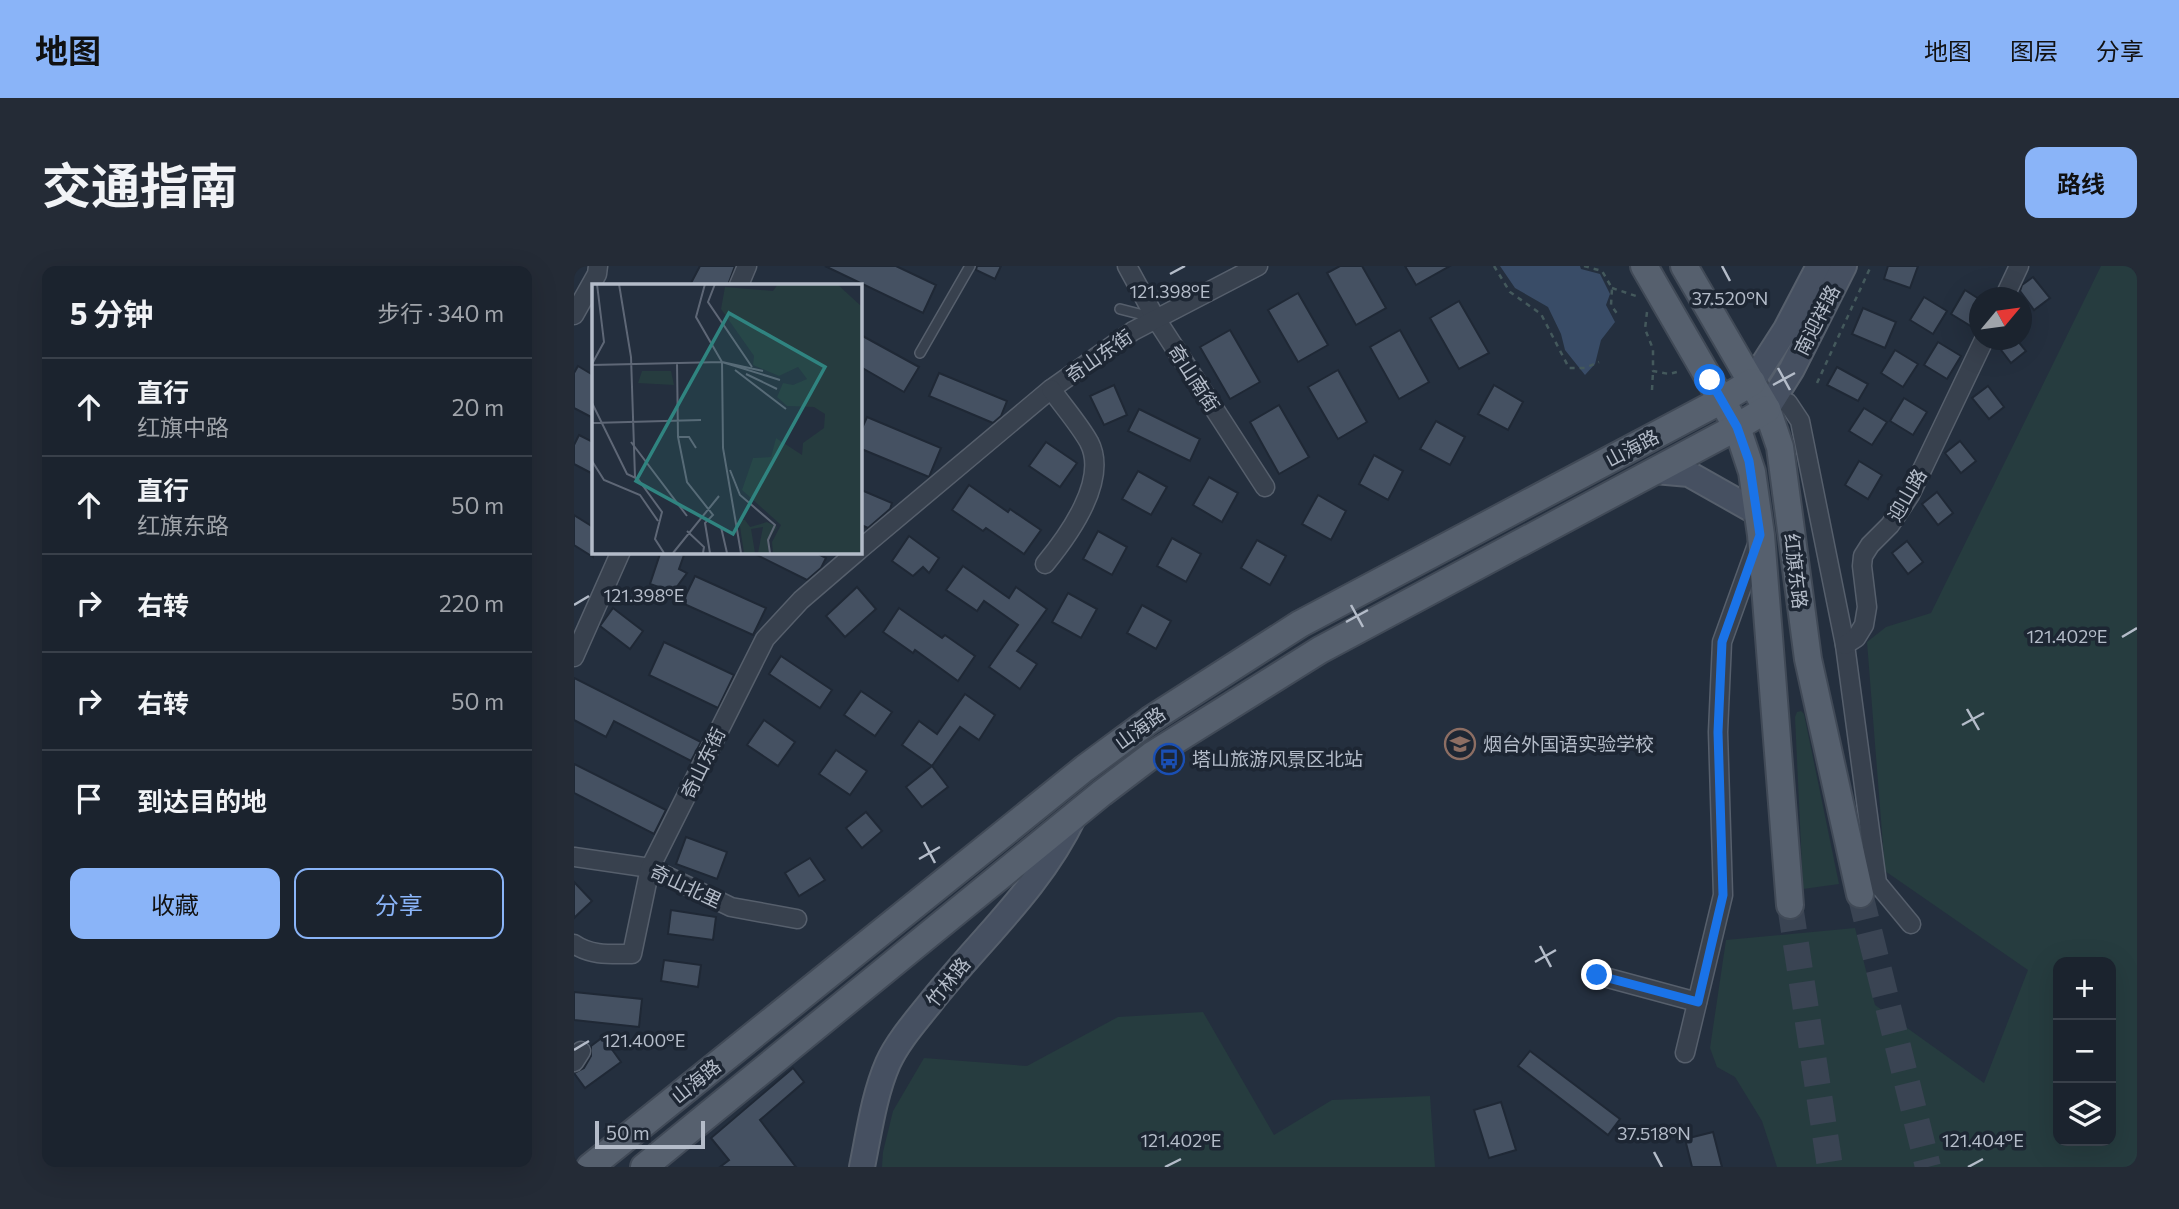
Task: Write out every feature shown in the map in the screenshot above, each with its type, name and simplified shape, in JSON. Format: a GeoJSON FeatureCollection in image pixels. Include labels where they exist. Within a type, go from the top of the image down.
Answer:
{"type":"FeatureCollection","features":[{"type":"Feature","properties":{"kind":"main road"},"geometry":{"type":"LineString","coordinates":[[1644,266],[1722,400]]}},
{"type":"Feature","properties":{"kind":"main road","name":"红旗东路"},"geometry":{"type":"LineString","coordinates":[[1684,266],[1767,409],[1782,459],[1808,659],[1860,894]]}},
{"type":"Feature","properties":{"kind":"main road","name":"南迎祥路"},"geometry":{"type":"LineString","coordinates":[[1752,382],[1786,329],[1819,266]]}},
{"type":"Feature","properties":{"kind":"main road","name":"南迎祥路"},"geometry":{"type":"LineString","coordinates":[[1767,409],[1792,369],[1844,266]]}},
{"type":"Feature","properties":{"kind":"main road","name":"山海路"},"geometry":{"type":"LineString","coordinates":[[590,1167],[1085,768],[1150,720],[1300,624],[1752,382]]}},
{"type":"Feature","properties":{"kind":"main road","name":"红旗东路"},"geometry":{"type":"LineString","coordinates":[[1722,400],[1737,427],[1749,461],[1759,524],[1790,905]]}},
{"type":"Feature","properties":{"kind":"main road","name":"山海路"},"geometry":{"type":"LineString","coordinates":[[644,1167],[1152,755],[1320,650],[1767,409]]}},
{"type":"Feature","properties":{"kind":"main road"},"geometry":{"type":"LineString","coordinates":[[1655,471],[1689,474],[1759,524]]}},
{"type":"Feature","properties":{"kind":"main road","name":"竹林路"},"geometry":{"type":"LineString","coordinates":[[862,1167],[878,1094],[893,1055],[945,985],[1026,892],[1061,843],[1074,817]]}},
{"type":"Feature","properties":{"kind":"street"},"geometry":{"type":"LineString","coordinates":[[574,315],[597,274],[598,266]]}},
{"type":"Feature","properties":{"kind":"street"},"geometry":{"type":"LineString","coordinates":[[739,284],[747,266]]}},
{"type":"Feature","properties":{"kind":"street","name":"奇山南街"},"geometry":{"type":"LineString","coordinates":[[1126,266],[1156,319],[1265,487]]}},
{"type":"Feature","properties":{"kind":"street","name":"奇山东街"},"geometry":{"type":"LineString","coordinates":[[861,549],[1051,389],[1133,331],[1258,266]]}},
{"type":"Feature","properties":{"kind":"street"},"geometry":{"type":"LineString","coordinates":[[2009,287],[2019,266]]}},
{"type":"Feature","properties":{"kind":"street","name":"迎山路"},"geometry":{"type":"LineString","coordinates":[[1845,645],[1856,638],[1864,625],[1867,607],[1863,555],[1890,525],[1910,495],[1979,350]]}},
{"type":"Feature","properties":{"kind":"street"},"geometry":{"type":"LineString","coordinates":[[1045,564],[1083,510],[1094,470],[1090,444],[1051,389]]}},
{"type":"Feature","properties":{"kind":"street"},"geometry":{"type":"LineString","coordinates":[[1767,409],[1779,400],[1788,403],[1800,421],[1845,645],[1877,883],[1911,924]]}},
{"type":"Feature","properties":{"kind":"street"},"geometry":{"type":"LineString","coordinates":[[1685,1053],[1723,895],[1718,732],[1722,642],[1759,524]]}},
{"type":"Feature","properties":{"kind":"street"},"geometry":{"type":"LineString","coordinates":[[574,657],[620,553]]}},
{"type":"Feature","properties":{"kind":"street","name":"奇山东街"},"geometry":{"type":"LineString","coordinates":[[574,944],[583,951],[632,954],[650,868],[765,639],[801,600],[857,553]]}},
{"type":"Feature","properties":{"kind":"street","name":"奇山北里"},"geometry":{"type":"LineString","coordinates":[[574,857],[650,868],[731,907],[797,919]]}},
{"type":"Feature","properties":{"kind":"street"},"geometry":{"type":"LineString","coordinates":[[1597,975],[1698,1002]]}},
{"type":"Feature","properties":{"kind":"lane"},"geometry":{"type":"LineString","coordinates":[[920,353],[970,266]]}},
{"type":"Feature","properties":{"kind":"lane"},"geometry":{"type":"LineString","coordinates":[[1120,309],[1156,319]]}},
{"type":"Feature","properties":{"kind":"path"},"geometry":{"type":"LineString","coordinates":[[1494,266],[1510,292],[1541,314],[1569,368],[1585,368],[1600,362]]}},
{"type":"Feature","properties":{"kind":"path"},"geometry":{"type":"LineString","coordinates":[[1584,266],[1602,271],[1612,288],[1611,305],[1618,315]]}},
{"type":"Feature","properties":{"kind":"path"},"geometry":{"type":"LineString","coordinates":[[1817,383],[1871,266]]}},
{"type":"Feature","properties":{"kind":"path"},"geometry":{"type":"LineString","coordinates":[[1612,288],[1639,297]]}},
{"type":"Feature","properties":{"kind":"path"},"geometry":{"type":"LineString","coordinates":[[1647,312],[1645,329],[1653,349],[1652,390]]}},
{"type":"Feature","properties":{"kind":"path"},"geometry":{"type":"LineString","coordinates":[[1653,371],[1669,374],[1677,372]]}},
{"type":"Feature","properties":{"kind":"green space"},"geometry":{"type":"Polygon","coordinates":[[[2101,266],[2137,266],[2137,1167],[1777,1167],[1762,1121],[1735,1077],[1717,1067],[1710,1048],[1726,940],[1855,928],[1875,1005],[1984,1083],[2028,970],[1885,871],[1867,642],[1886,627],[1931,613],[2101,266]]]}},
{"type":"Feature","properties":{"kind":"green space"},"geometry":{"type":"Polygon","coordinates":[[[1797,712],[1804,714],[1839,884],[1803,889],[1795,717],[1797,712]]]}},
{"type":"Feature","properties":{"kind":"green space"},"geometry":{"type":"Polygon","coordinates":[[[1203,1012],[1274,1135],[1332,1100],[1430,1096],[1435,1167],[882,1167],[893,1111],[924,1058],[1027,1066],[1118,1017],[1203,1012]]]}},
{"type":"Feature","properties":{"kind":"water"},"geometry":{"type":"Polygon","coordinates":[[[1500,266],[1580,266],[1581,269],[1600,274],[1610,294],[1606,305],[1615,322],[1601,340],[1595,364],[1585,375],[1565,350],[1561,334],[1548,307],[1515,288],[1500,266]]]}},
{"type":"Feature","properties":{"kind":"building"},"geometry":{"type":"Polygon","coordinates":[[[700,266],[735,266],[728,284],[691,284],[700,266]]]}},
{"type":"Feature","properties":{"kind":"building"},"geometry":{"type":"Polygon","coordinates":[[[825,266],[896,266],[936,285],[923,313],[825,266]]]}},
{"type":"Feature","properties":{"kind":"building"},"geometry":{"type":"Polygon","coordinates":[[[977,266],[1001,266],[995,279],[976,270],[977,266]]]}},
{"type":"Feature","properties":{"kind":"building"},"geometry":{"type":"Polygon","coordinates":[[[1340,266],[1362,266],[1386,308],[1356,325],[1327,273],[1340,266]]]}},
{"type":"Feature","properties":{"kind":"building"},"geometry":{"type":"Polygon","coordinates":[[[1405,266],[1450,266],[1416,285],[1405,266]]]}},
{"type":"Feature","properties":{"kind":"building"},"geometry":{"type":"Polygon","coordinates":[[[1888,266],[1918,266],[1910,288],[1884,279],[1888,266]]]}},
{"type":"Feature","properties":{"kind":"building"},"geometry":{"type":"Polygon","coordinates":[[[2033,277],[2050,298],[2034,310],[2032,287],[2021,287],[2033,277]]]}},
{"type":"Feature","properties":{"kind":"building"},"geometry":{"type":"Polygon","coordinates":[[[1965,290],[1969,293],[1969,325],[1951,314],[1965,290]]]}},
{"type":"Feature","properties":{"kind":"building"},"geometry":{"type":"Polygon","coordinates":[[[1298,293],[1328,345],[1298,362],[1268,310],[1298,293]]]}},
{"type":"Feature","properties":{"kind":"building"},"geometry":{"type":"Polygon","coordinates":[[[1924,297],[1947,311],[1933,334],[1910,320],[1924,297]]]}},
{"type":"Feature","properties":{"kind":"building"},"geometry":{"type":"Polygon","coordinates":[[[1459,301],[1489,353],[1459,369],[1430,318],[1459,301]]]}},
{"type":"Feature","properties":{"kind":"building"},"geometry":{"type":"Polygon","coordinates":[[[1863,308],[1896,322],[1885,348],[1852,334],[1863,308]]]}},
{"type":"Feature","properties":{"kind":"building"},"geometry":{"type":"Polygon","coordinates":[[[1230,330],[1260,382],[1230,399],[1200,347],[1230,330]]]}},
{"type":"Feature","properties":{"kind":"building"},"geometry":{"type":"Polygon","coordinates":[[[1400,330],[1429,382],[1399,399],[1370,347],[1400,330]]]}},
{"type":"Feature","properties":{"kind":"building"},"geometry":{"type":"Polygon","coordinates":[[[861,335],[919,367],[904,392],[861,367],[861,335]]]}},
{"type":"Feature","properties":{"kind":"building"},"geometry":{"type":"Polygon","coordinates":[[[1938,342],[1961,356],[1947,379],[1924,365],[1938,342]]]}},
{"type":"Feature","properties":{"kind":"building"},"geometry":{"type":"Polygon","coordinates":[[[1895,350],[1918,364],[1903,387],[1881,373],[1895,350]]]}},
{"type":"Feature","properties":{"kind":"building"},"geometry":{"type":"Polygon","coordinates":[[[2001,350],[2025,350],[2026,351],[2011,363],[2001,350]]]}},
{"type":"Feature","properties":{"kind":"building"},"geometry":{"type":"Polygon","coordinates":[[[578,366],[592,374],[592,417],[574,408],[574,373],[578,366]]]}},
{"type":"Feature","properties":{"kind":"building"},"geometry":{"type":"Polygon","coordinates":[[[1837,367],[1868,384],[1858,401],[1827,385],[1837,367]]]}},
{"type":"Feature","properties":{"kind":"building"},"geometry":{"type":"Polygon","coordinates":[[[1338,370],[1367,422],[1338,439],[1308,387],[1338,370]]]}},
{"type":"Feature","properties":{"kind":"building"},"geometry":{"type":"Polygon","coordinates":[[[939,373],[1007,401],[1001,416],[993,423],[929,396],[939,373]]]}},
{"type":"Feature","properties":{"kind":"building"},"geometry":{"type":"Polygon","coordinates":[[[1114,385],[1127,415],[1104,425],[1090,396],[1114,385]]]}},
{"type":"Feature","properties":{"kind":"building"},"geometry":{"type":"Polygon","coordinates":[[[1494,385],[1523,402],[1508,430],[1478,414],[1494,385]]]}},
{"type":"Feature","properties":{"kind":"building"},"geometry":{"type":"Polygon","coordinates":[[[1988,386],[2004,407],[1989,419],[1972,398],[1988,386]]]}},
{"type":"Feature","properties":{"kind":"building"},"geometry":{"type":"Polygon","coordinates":[[[1904,398],[1927,412],[1913,435],[1890,421],[1904,398]]]}},
{"type":"Feature","properties":{"kind":"building"},"geometry":{"type":"Polygon","coordinates":[[[1279,405],[1309,457],[1279,474],[1250,422],[1279,405]]]}},
{"type":"Feature","properties":{"kind":"building"},"geometry":{"type":"Polygon","coordinates":[[[1864,408],[1887,422],[1872,445],[1849,431],[1864,408]]]}},
{"type":"Feature","properties":{"kind":"building"},"geometry":{"type":"Polygon","coordinates":[[[1139,409],[1200,439],[1190,461],[1128,431],[1139,409]]]}},
{"type":"Feature","properties":{"kind":"building"},"geometry":{"type":"Polygon","coordinates":[[[867,417],[941,448],[929,477],[861,449],[861,430],[867,417]]]}},
{"type":"Feature","properties":{"kind":"building"},"geometry":{"type":"Polygon","coordinates":[[[1436,421],[1465,437],[1450,465],[1420,449],[1436,421]]]}},
{"type":"Feature","properties":{"kind":"building"},"geometry":{"type":"Polygon","coordinates":[[[579,435],[592,442],[592,473],[574,464],[574,445],[579,435]]]}},
{"type":"Feature","properties":{"kind":"building"},"geometry":{"type":"Polygon","coordinates":[[[1960,441],[1976,461],[1961,473],[1945,453],[1960,441]]]}},
{"type":"Feature","properties":{"kind":"building"},"geometry":{"type":"Polygon","coordinates":[[[1046,442],[1077,463],[1060,487],[1029,466],[1046,442]]]}},
{"type":"Feature","properties":{"kind":"building"},"geometry":{"type":"Polygon","coordinates":[[[1374,455],[1403,471],[1388,500],[1359,484],[1374,455]]]}},
{"type":"Feature","properties":{"kind":"building"},"geometry":{"type":"Polygon","coordinates":[[[1859,461],[1882,475],[1868,499],[1845,485],[1859,461]]]}},
{"type":"Feature","properties":{"kind":"building"},"geometry":{"type":"Polygon","coordinates":[[[1138,471],[1167,487],[1151,515],[1122,499],[1138,471]]]}},
{"type":"Feature","properties":{"kind":"building"},"geometry":{"type":"Polygon","coordinates":[[[1209,477],[1238,493],[1222,522],[1193,505],[1209,477]]]}},
{"type":"Feature","properties":{"kind":"building"},"geometry":{"type":"Polygon","coordinates":[[[969,485],[1008,512],[1010,509],[1041,530],[1024,554],[986,528],[983,531],[952,510],[969,485]]]}},
{"type":"Feature","properties":{"kind":"building"},"geometry":{"type":"Polygon","coordinates":[[[861,490],[892,503],[890,509],[868,528],[861,525],[861,490]]]}},
{"type":"Feature","properties":{"kind":"building"},"geometry":{"type":"Polygon","coordinates":[[[1937,492],[1953,513],[1938,525],[1922,504],[1937,492]]]}},
{"type":"Feature","properties":{"kind":"building"},"geometry":{"type":"Polygon","coordinates":[[[1318,495],[1346,511],[1331,540],[1302,524],[1318,495]]]}},
{"type":"Feature","properties":{"kind":"building"},"geometry":{"type":"Polygon","coordinates":[[[574,515],[592,526],[593,557],[574,545],[574,515]]]}},
{"type":"Feature","properties":{"kind":"building"},"geometry":{"type":"Polygon","coordinates":[[[1098,531],[1127,547],[1112,575],[1083,559],[1098,531]]]}},
{"type":"Feature","properties":{"kind":"building"},"geometry":{"type":"Polygon","coordinates":[[[909,536],[939,558],[929,573],[923,567],[913,576],[892,561],[909,536]]]}},
{"type":"Feature","properties":{"kind":"building"},"geometry":{"type":"Polygon","coordinates":[[[1172,538],[1201,554],[1186,582],[1157,566],[1172,538]]]}},
{"type":"Feature","properties":{"kind":"building"},"geometry":{"type":"Polygon","coordinates":[[[1257,540],[1286,556],[1270,585],[1241,568],[1257,540]]]}},
{"type":"Feature","properties":{"kind":"building"},"geometry":{"type":"Polygon","coordinates":[[[1907,541],[1923,562],[1908,574],[1892,553],[1907,541]]]}},
{"type":"Feature","properties":{"kind":"building"},"geometry":{"type":"Polygon","coordinates":[[[660,553],[684,555],[679,569],[687,573],[673,592],[650,584],[660,553]]]}},
{"type":"Feature","properties":{"kind":"building"},"geometry":{"type":"Polygon","coordinates":[[[753,553],[817,553],[826,558],[821,568],[807,580],[753,553]]]}},
{"type":"Feature","properties":{"kind":"building"},"geometry":{"type":"Polygon","coordinates":[[[963,566],[1009,598],[1016,587],[1047,609],[1017,651],[1037,664],[1020,689],[989,667],[1018,625],[984,601],[977,611],[946,590],[963,566]]]}},
{"type":"Feature","properties":{"kind":"building"},"geometry":{"type":"Polygon","coordinates":[[[695,576],[766,608],[753,635],[682,603],[695,576]]]}},
{"type":"Feature","properties":{"kind":"building"},"geometry":{"type":"Polygon","coordinates":[[[857,587],[876,609],[845,637],[826,616],[857,587]]]}},
{"type":"Feature","properties":{"kind":"building"},"geometry":{"type":"Polygon","coordinates":[[[1068,593],[1097,609],[1081,638],[1052,622],[1068,593]]]}},
{"type":"Feature","properties":{"kind":"building"},"geometry":{"type":"Polygon","coordinates":[[[1142,605],[1171,621],[1156,649],[1127,633],[1142,605]]]}},
{"type":"Feature","properties":{"kind":"building"},"geometry":{"type":"Polygon","coordinates":[[[613,608],[643,631],[630,649],[600,626],[613,608]]]}},
{"type":"Feature","properties":{"kind":"building"},"geometry":{"type":"Polygon","coordinates":[[[899,608],[942,638],[945,635],[975,656],[958,681],[915,650],[913,653],[883,632],[899,608]]]}},
{"type":"Feature","properties":{"kind":"building"},"geometry":{"type":"Polygon","coordinates":[[[664,642],[734,675],[718,708],[649,675],[664,642]]]}},
{"type":"Feature","properties":{"kind":"building"},"geometry":{"type":"Polygon","coordinates":[[[781,656],[832,690],[820,708],[769,674],[781,656]]]}},
{"type":"Feature","properties":{"kind":"building"},"geometry":{"type":"Polygon","coordinates":[[[574,678],[701,742],[691,761],[614,721],[606,737],[574,720],[574,678]]]}},
{"type":"Feature","properties":{"kind":"building"},"geometry":{"type":"Polygon","coordinates":[[[861,691],[892,712],[875,736],[844,715],[861,691]]]}},
{"type":"Feature","properties":{"kind":"building"},"geometry":{"type":"Polygon","coordinates":[[[965,694],[995,715],[979,740],[960,727],[932,766],[902,745],[919,721],[937,734],[965,694]]]}},
{"type":"Feature","properties":{"kind":"building"},"geometry":{"type":"Polygon","coordinates":[[[764,720],[795,742],[778,766],[747,745],[764,720]]]}},
{"type":"Feature","properties":{"kind":"building"},"geometry":{"type":"Polygon","coordinates":[[[836,750],[867,771],[850,795],[819,774],[836,750]]]}},
{"type":"Feature","properties":{"kind":"building"},"geometry":{"type":"Polygon","coordinates":[[[574,764],[666,810],[654,834],[574,793],[574,764]]]}},
{"type":"Feature","properties":{"kind":"building"},"geometry":{"type":"Polygon","coordinates":[[[932,766],[948,787],[922,807],[906,787],[932,766]]]}},
{"type":"Feature","properties":{"kind":"building"},"geometry":{"type":"Polygon","coordinates":[[[866,812],[882,831],[862,848],[846,828],[866,812]]]}},
{"type":"Feature","properties":{"kind":"building"},"geometry":{"type":"Polygon","coordinates":[[[686,837],[727,852],[717,879],[676,864],[686,837]]]}},
{"type":"Feature","properties":{"kind":"building"},"geometry":{"type":"Polygon","coordinates":[[[810,858],[825,880],[799,896],[785,873],[810,858]]]}},
{"type":"Feature","properties":{"kind":"building"},"geometry":{"type":"Polygon","coordinates":[[[574,882],[592,901],[574,918],[574,882]]]}},
{"type":"Feature","properties":{"kind":"building"},"geometry":{"type":"Polygon","coordinates":[[[671,910],[716,917],[713,940],[668,934],[671,910]]]}},
{"type":"Feature","properties":{"kind":"building"},"geometry":{"type":"Polygon","coordinates":[[[664,960],[701,965],[698,987],[661,981],[664,960]]]}},
{"type":"Feature","properties":{"kind":"building"},"geometry":{"type":"Polygon","coordinates":[[[574,992],[642,999],[639,1027],[574,1020],[574,992]]]}},
{"type":"Feature","properties":{"kind":"building"},"geometry":{"type":"Polygon","coordinates":[[[603,1037],[621,1062],[585,1088],[574,1073],[584,1068],[591,1056],[591,1046],[603,1037]]]}},
{"type":"Feature","properties":{"kind":"building"},"geometry":{"type":"Polygon","coordinates":[[[1530,1051],[1620,1119],[1608,1135],[1518,1066],[1530,1051]]]}},
{"type":"Feature","properties":{"kind":"building"},"geometry":{"type":"Polygon","coordinates":[[[793,1068],[804,1082],[760,1120],[796,1167],[720,1167],[729,1160],[711,1138],[793,1068]]]}},
{"type":"Feature","properties":{"kind":"building"},"geometry":{"type":"Polygon","coordinates":[[[1501,1102],[1516,1150],[1489,1158],[1474,1110],[1501,1102]]]}},
{"type":"Feature","properties":{"kind":"building"},"geometry":{"type":"Polygon","coordinates":[[[1713,1132],[1722,1167],[1692,1167],[1685,1139],[1713,1132]]]}},
{"type":"Feature","properties":{"kind":"tunnel"},"geometry":{"type":"LineString","coordinates":[[1860,894],[1928,1167]]}},
{"type":"Feature","properties":{"kind":"tunnel"},"geometry":{"type":"LineString","coordinates":[[1790,905],[1830,1167]]}},
{"type":"Feature","properties":{"kind":"place","name":"烟台外国语实验学校"},"geometry":{"type":"Point","coordinates":[1460,744]}},
{"type":"Feature","properties":{"kind":"place","name":"塔山旅游风景区北站"},"geometry":{"type":"Point","coordinates":[1169,759]}},
{"type":"Feature","properties":{"kind":"route"},"geometry":{"type":"LineString","coordinates":[[1597,975],[1698,1002],[1723,895],[1718,732],[1722,642],[1760,535],[1749,461],[1737,427],[1710,380]]}}]}
